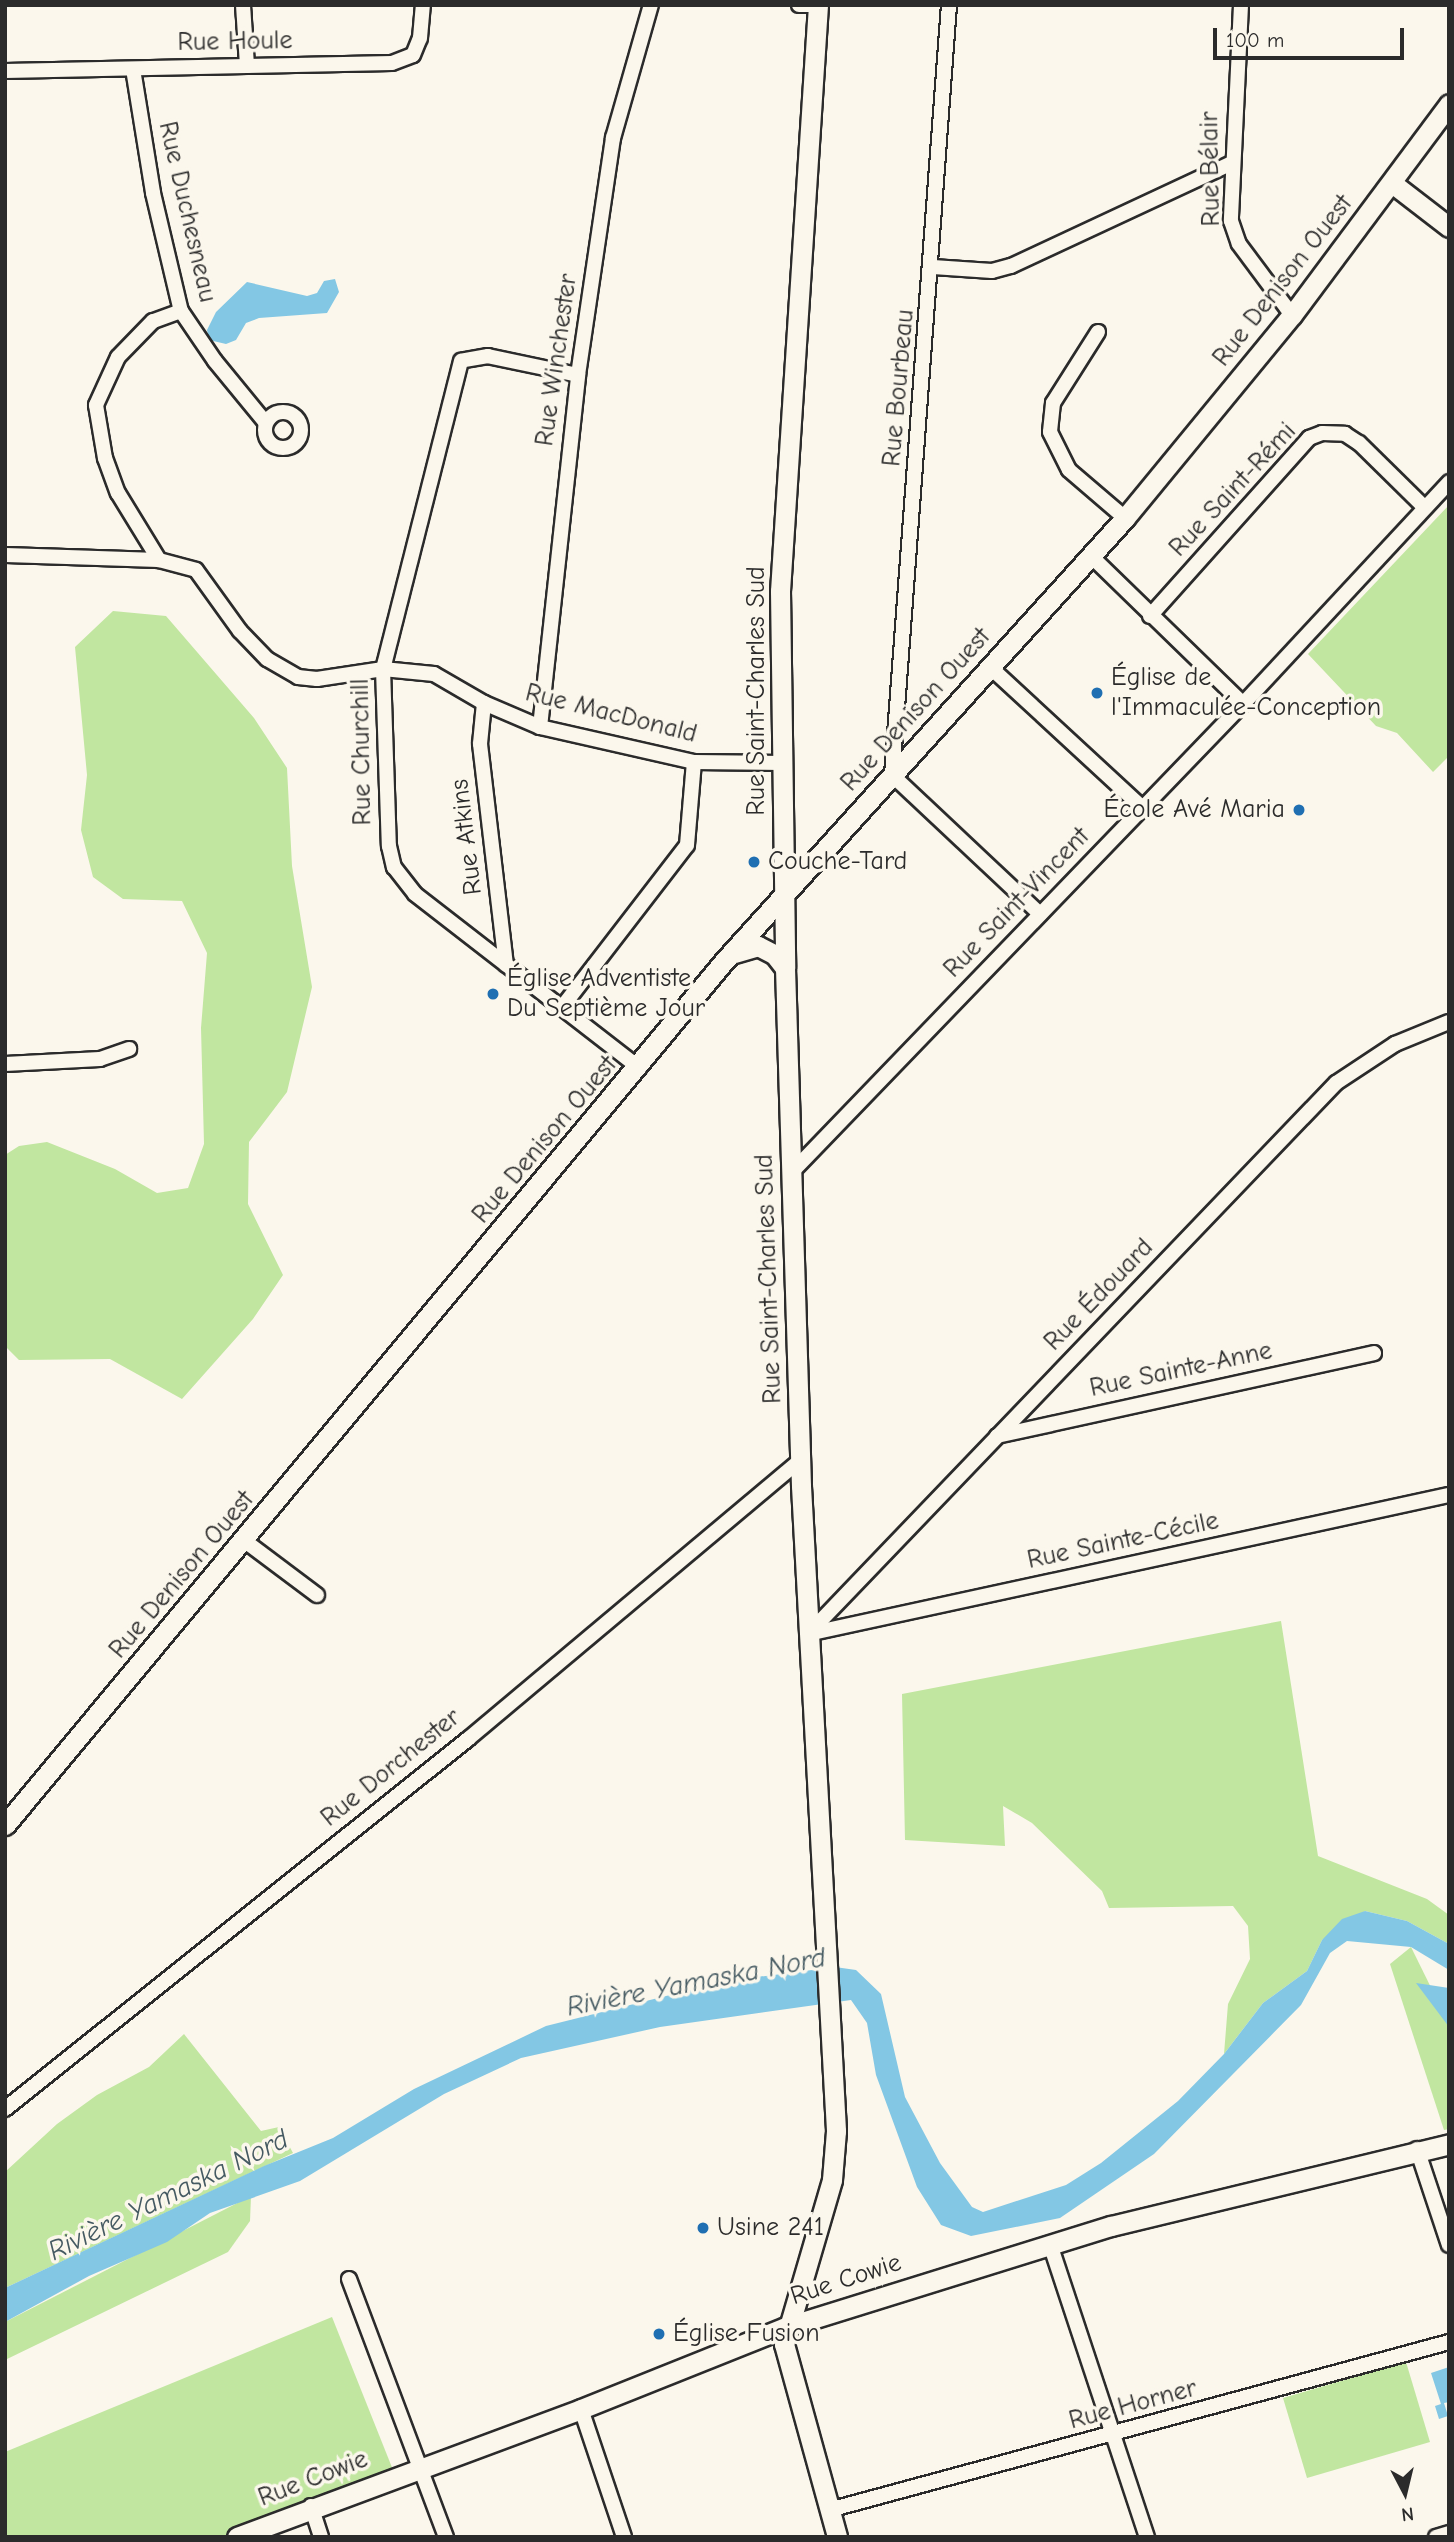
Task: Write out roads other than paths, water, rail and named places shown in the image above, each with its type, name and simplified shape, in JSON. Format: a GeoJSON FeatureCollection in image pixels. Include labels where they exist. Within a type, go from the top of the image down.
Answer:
{"type":"FeatureCollection","features":[{"type":"Feature","properties":{"kind":"street"},"geometry":{"type":"LineString","coordinates":[[243,5],[247,66]]}},
{"type":"Feature","properties":{"kind":"street","name":"Rue Houle"},"geometry":{"type":"LineString","coordinates":[[5,71],[392,63],[413,55],[420,38],[423,5]]}},
{"type":"Feature","properties":{"kind":"street","name":"Rue Winchester"},"geometry":{"type":"LineString","coordinates":[[540,727],[578,375],[613,138],[651,5]]}},
{"type":"Feature","properties":{"kind":"street"},"geometry":{"type":"LineString","coordinates":[[799,5],[818,5]]}},
{"type":"Feature","properties":{"kind":"street","name":"Rue Saint-Charles Sud"},"geometry":{"type":"LineString","coordinates":[[818,5],[780,590],[785,968],[808,1634],[827,2023],[836,2132],[832,2180],[786,2327],[784,2344],[837,2537]]}},
{"type":"Feature","properties":{"kind":"street","name":"Rue Bourbeau"},"geometry":{"type":"LineString","coordinates":[[892,775],[933,267],[949,5]]}},
{"type":"Feature","properties":{"kind":"street","name":"Rue Bélair"},"geometry":{"type":"LineString","coordinates":[[1241,5],[1231,221],[1239,244],[1292,315]]}},
{"type":"Feature","properties":{"kind":"street","name":"Rue Duchesneau"},"geometry":{"type":"LineString","coordinates":[[133,69],[153,193],[181,311],[215,361],[267,423]]}},
{"type":"Feature","properties":{"kind":"street","name":"Rue Denison Ouest"},"geometry":{"type":"LineString","coordinates":[[6,1823],[245,1541],[639,1068],[725,960],[1125,518],[1292,315],[1449,104]]}},
{"type":"Feature","properties":{"kind":"street"},"geometry":{"type":"LineString","coordinates":[[933,267],[992,271],[1011,266],[1232,163]]}},
{"type":"Feature","properties":{"kind":"street"},"geometry":{"type":"LineString","coordinates":[[1392,183],[1449,227]]}},
{"type":"Feature","properties":{"kind":"street"},"geometry":{"type":"LineString","coordinates":[[159,560],[118,493],[105,458],[96,405],[118,357],[153,321],[181,311]]}},
{"type":"Feature","properties":{"kind":"street"},"geometry":{"type":"LineString","coordinates":[[1098,332],[1053,403],[1050,432],[1069,470],[1125,518]]}},
{"type":"Feature","properties":{"kind":"street","name":"Rue Churchill"},"geometry":{"type":"LineString","coordinates":[[578,375],[488,356],[461,361],[383,669],[389,846],[394,867],[415,894],[563,1006],[639,1068]]}},
{"type":"Feature","properties":{"kind":"street","name":"Rue Saint-Rémi"},"geometry":{"type":"LineString","coordinates":[[1150,615],[1309,438],[1322,433],[1352,439],[1423,506]]}},
{"type":"Feature","properties":{"kind":"street","name":"Rue Saint-Vincent"},"geometry":{"type":"LineString","coordinates":[[792,1172],[1243,704],[1423,506],[1449,482]]}},
{"type":"Feature","properties":{"kind":"street","name":"Rue MacDonald"},"geometry":{"type":"LineString","coordinates":[[5,555],[159,560],[196,570],[240,631],[268,659],[298,677],[317,679],[383,669],[433,674],[484,704],[540,727],[695,762],[783,763]]}},
{"type":"Feature","properties":{"kind":"street"},"geometry":{"type":"LineString","coordinates":[[1091,556],[1243,704]]}},
{"type":"Feature","properties":{"kind":"street"},"geometry":{"type":"LineString","coordinates":[[990,667],[1143,808]]}},
{"type":"Feature","properties":{"kind":"street","name":"Rue Atkins"},"geometry":{"type":"LineString","coordinates":[[484,704],[480,744],[506,964]]}},
{"type":"Feature","properties":{"kind":"street"},"geometry":{"type":"LineString","coordinates":[[563,1006],[687,845],[695,762]]}},
{"type":"Feature","properties":{"kind":"street"},"geometry":{"type":"LineString","coordinates":[[892,775],[1040,914]]}},
{"type":"Feature","properties":{"kind":"street"},"geometry":{"type":"LineString","coordinates":[[725,960],[743,947],[758,946],[774,954],[785,968]]}},
{"type":"Feature","properties":{"kind":"street","name":"Rue Édouard"},"geometry":{"type":"LineString","coordinates":[[808,1634],[1336,1083],[1395,1044],[1449,1022]]}},
{"type":"Feature","properties":{"kind":"street"},"geometry":{"type":"LineString","coordinates":[[5,1064],[100,1059],[129,1049]]}},
{"type":"Feature","properties":{"kind":"street","name":"Rue Sainte-Anne"},"geometry":{"type":"LineString","coordinates":[[998,1436],[1374,1353]]}},
{"type":"Feature","properties":{"kind":"street","name":"Rue Dorchester"},"geometry":{"type":"LineString","coordinates":[[5,2109],[468,1739],[802,1459]]}},
{"type":"Feature","properties":{"kind":"street","name":"Rue Sainte-Cécile"},"geometry":{"type":"LineString","coordinates":[[808,1634],[1449,1495]]}},
{"type":"Feature","properties":{"kind":"street"},"geometry":{"type":"LineString","coordinates":[[245,1541],[317,1595]]}},
{"type":"Feature","properties":{"kind":"street","name":"Rue Cowie"},"geometry":{"type":"LineString","coordinates":[[237,2537],[312,2506],[581,2409],[786,2327],[1050,2244],[1417,2149],[1449,2144]]}},
{"type":"Feature","properties":{"kind":"street"},"geometry":{"type":"LineString","coordinates":[[1417,2149],[1449,2245]]}},
{"type":"Feature","properties":{"kind":"street"},"geometry":{"type":"LineString","coordinates":[[1050,2244],[1147,2537]]}},
{"type":"Feature","properties":{"kind":"street"},"geometry":{"type":"LineString","coordinates":[[349,2279],[446,2537]]}},
{"type":"Feature","properties":{"kind":"street","name":"Rue Horner"},"geometry":{"type":"LineString","coordinates":[[830,2510],[1114,2436],[1449,2342]]}},
{"type":"Feature","properties":{"kind":"street"},"geometry":{"type":"LineString","coordinates":[[581,2409],[624,2537]]}},
{"type":"Feature","properties":{"kind":"street"},"geometry":{"type":"LineString","coordinates":[[312,2506],[321,2537]]}},
{"type":"Feature","properties":{"kind":"street"},"geometry":{"type":"LineString","coordinates":[[1436,2537],[1449,2533]]}},
{"type":"Feature","properties":{"kind":"water"},"geometry":{"type":"Polygon","coordinates":[[[335,279],[339,292],[327,313],[259,318],[246,323],[236,340],[226,344],[209,340],[207,330],[216,312],[247,282],[307,296],[317,293],[324,281],[335,279]]]}},
{"type":"Feature","properties":{"kind":"water","name":"Rivière Yamaska Nord"},"geometry":{"type":"Polygon","coordinates":[[[1365,1911],[1407,1921],[1449,1944],[1449,1970],[1411,1947],[1347,1941],[1330,1953],[1301,2005],[1154,2154],[1060,2218],[971,2236],[941,2225],[917,2187],[876,2075],[867,2023],[851,2000],[660,2027],[521,2058],[444,2094],[300,2181],[210,2213],[167,2242],[89,2276],[5,2322],[5,2288],[264,2166],[333,2138],[414,2089],[546,2026],[726,1981],[835,1967],[856,1970],[881,1994],[905,2097],[940,2163],[972,2207],[983,2212],[1066,2185],[1101,2163],[1178,2101],[1224,2054],[1263,2003],[1307,1971],[1322,1940],[1342,1919],[1365,1911]]]}},
{"type":"Feature","properties":{"kind":"water"},"geometry":{"type":"Polygon","coordinates":[[[1416,1983],[1449,1988],[1449,2027],[1416,1983]]]}},
{"type":"Feature","properties":{"kind":"water"},"geometry":{"type":"Polygon","coordinates":[[[1449,2367],[1449,2402],[1444,2403],[1448,2416],[1439,2419],[1435,2406],[1441,2404],[1431,2373],[1449,2367]]]}},
{"type":"Feature","properties":{"kind":"place","name":"Église de l'Immaculée-Conception"},"geometry":{"type":"Point","coordinates":[1097,693]}},
{"type":"Feature","properties":{"kind":"place","name":"École Avé Maria"},"geometry":{"type":"Point","coordinates":[1299,810]}},
{"type":"Feature","properties":{"kind":"place","name":"Couche-Tard"},"geometry":{"type":"Point","coordinates":[754,862]}},
{"type":"Feature","properties":{"kind":"place","name":"Église Adventiste Du Septième Jour"},"geometry":{"type":"Point","coordinates":[493,994]}},
{"type":"Feature","properties":{"kind":"place","name":"Usine 241"},"geometry":{"type":"Point","coordinates":[703,2228]}},
{"type":"Feature","properties":{"kind":"place","name":"Église Fusion"},"geometry":{"type":"Point","coordinates":[659,2334]}}]}
